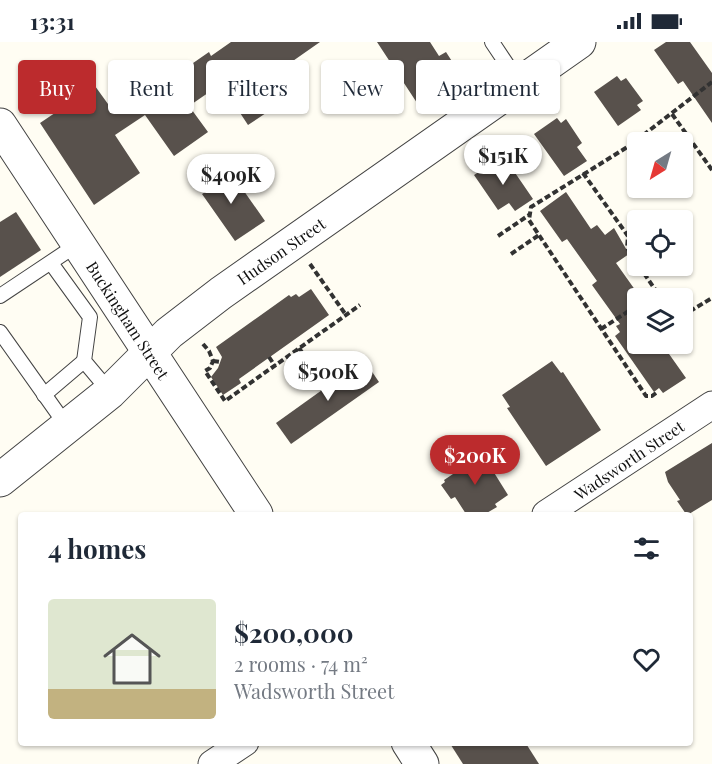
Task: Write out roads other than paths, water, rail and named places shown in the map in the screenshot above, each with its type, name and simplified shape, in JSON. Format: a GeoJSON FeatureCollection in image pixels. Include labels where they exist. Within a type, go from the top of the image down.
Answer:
{"type":"FeatureCollection","features":[{"type":"Feature","properties":{"kind":"street","name":"Hudson Street"},"geometry":{"type":"LineString","coordinates":[[554,60],[579,42]]}},
{"type":"Feature","properties":{"kind":"street","name":"Hudson Street"},"geometry":{"type":"LineString","coordinates":[[0,480],[110,392],[170,333],[247,274],[477,114]]}},
{"type":"Feature","properties":{"kind":"street","name":"Buckingham Street"},"geometry":{"type":"LineString","coordinates":[[0,125],[79,243],[103,308],[150,353],[255,512]]}},
{"type":"Feature","properties":{"kind":"street","name":"Wadsworth Street"},"geometry":{"type":"LineString","coordinates":[[549,512],[712,405]]}},
{"type":"Feature","properties":{"kind":"street"},"geometry":{"type":"LineString","coordinates":[[212,764],[239,746]]}},
{"type":"Feature","properties":{"kind":"street"},"geometry":{"type":"LineString","coordinates":[[411,746],[422,764]]}},
{"type":"Feature","properties":{"kind":"lane"},"geometry":{"type":"LineString","coordinates":[[492,42],[504,60]]}},
{"type":"Feature","properties":{"kind":"lane"},"geometry":{"type":"LineString","coordinates":[[0,296],[79,243]]}},
{"type":"Feature","properties":{"kind":"lane"},"geometry":{"type":"LineString","coordinates":[[44,395],[84,361],[103,308],[51,262]]}},
{"type":"Feature","properties":{"kind":"lane"},"geometry":{"type":"LineString","coordinates":[[0,332],[66,425]]}},
{"type":"Feature","properties":{"kind":"lane"},"geometry":{"type":"LineString","coordinates":[[84,361],[110,392]]}}]}
